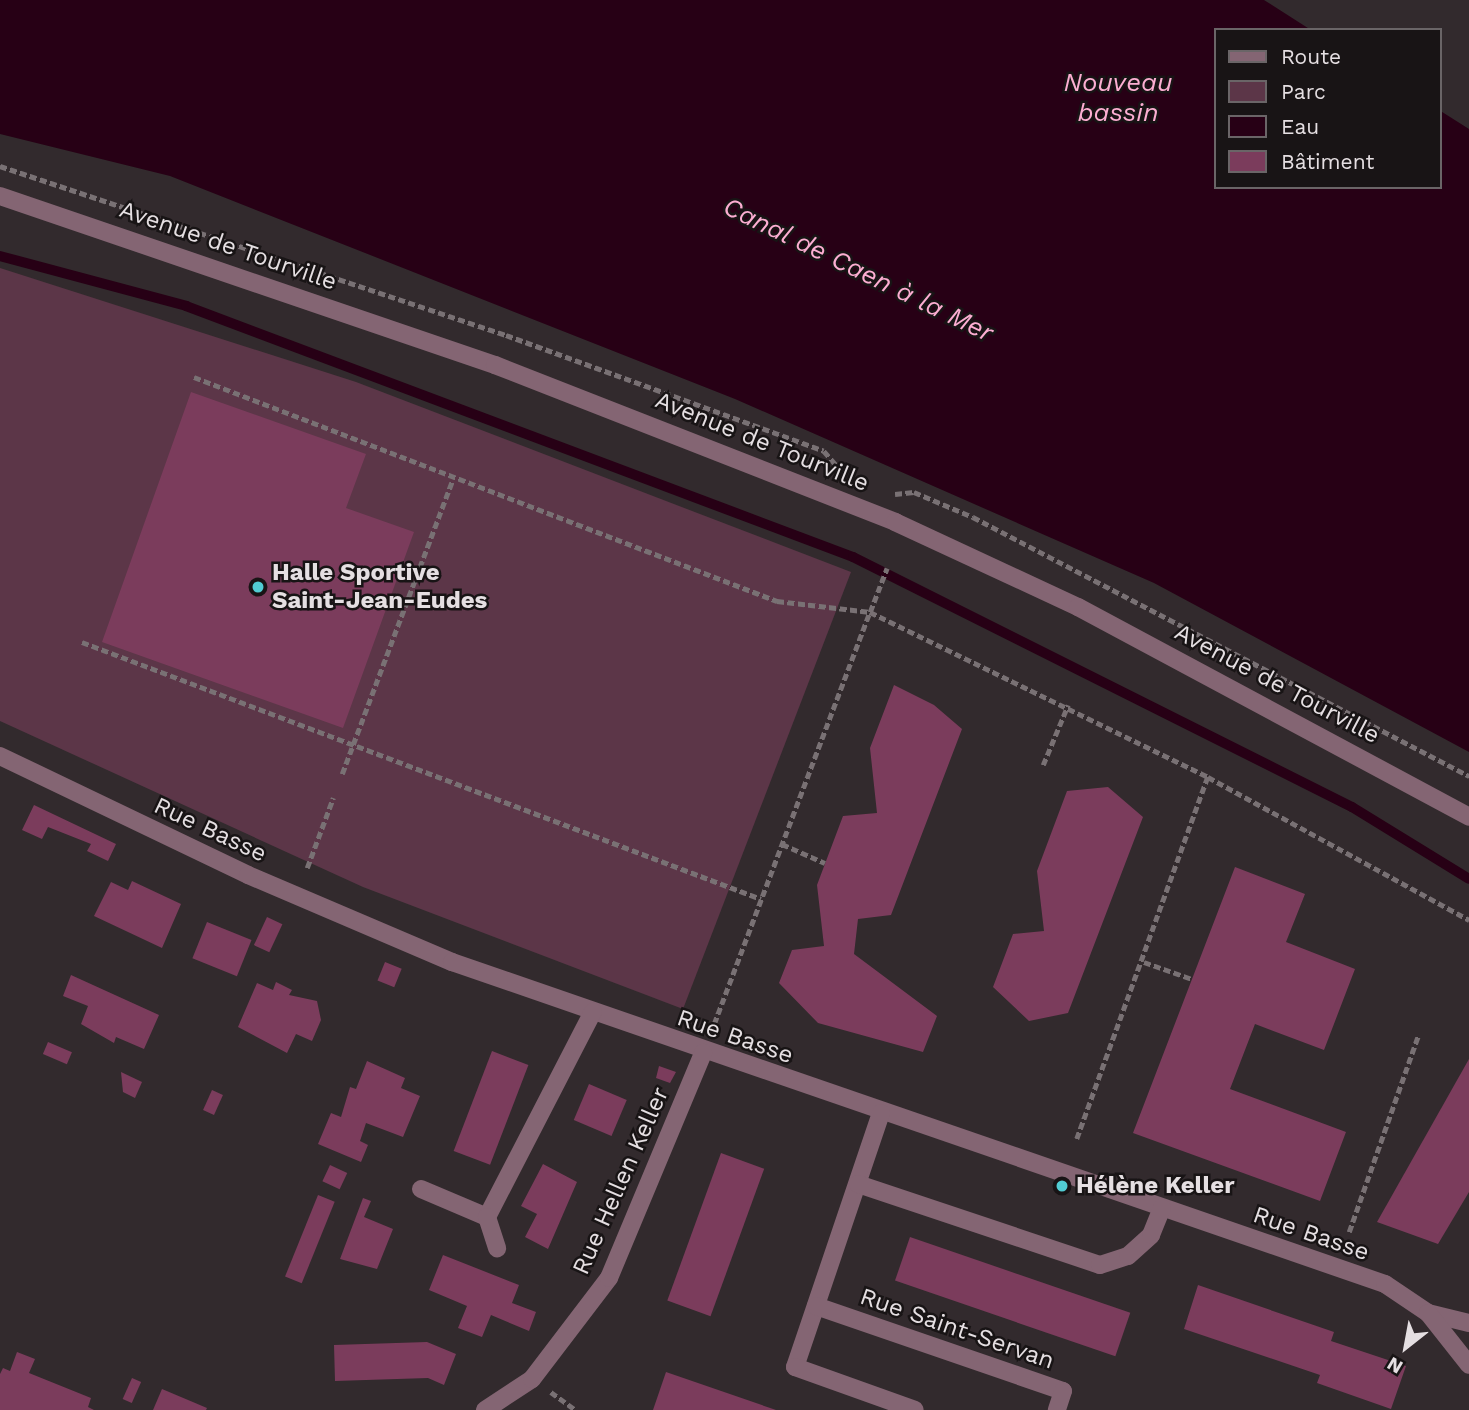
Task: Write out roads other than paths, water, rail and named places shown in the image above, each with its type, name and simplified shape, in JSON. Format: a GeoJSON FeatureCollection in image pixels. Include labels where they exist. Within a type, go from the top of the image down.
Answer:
{"type":"FeatureCollection","features":[{"type":"Feature","properties":{"kind":"street","name":"Avenue de Tourville"},"geometry":{"type":"LineString","coordinates":[[0,196],[495,365],[895,522],[1090,614],[1469,817]]}},
{"type":"Feature","properties":{"kind":"street","name":"Rue Basse"},"geometry":{"type":"LineString","coordinates":[[0,756],[310,904],[703,1053],[1384,1284],[1428,1313],[1469,1323]]}},
{"type":"Feature","properties":{"kind":"street"},"geometry":{"type":"LineString","coordinates":[[497,1248],[486,1217],[593,1012]]}},
{"type":"Feature","properties":{"kind":"street","name":"Rue Hellen Keller"},"geometry":{"type":"LineString","coordinates":[[485,1410],[533,1379],[609,1278],[703,1053]]}},
{"type":"Feature","properties":{"kind":"street"},"geometry":{"type":"LineString","coordinates":[[881,1113],[795,1367],[915,1410]]}},
{"type":"Feature","properties":{"kind":"street"},"geometry":{"type":"LineString","coordinates":[[858,1184],[1100,1265],[1128,1256],[1151,1235],[1161,1208]]}},
{"type":"Feature","properties":{"kind":"street"},"geometry":{"type":"LineString","coordinates":[[421,1189],[486,1217]]}},
{"type":"Feature","properties":{"kind":"street","name":"Rue Saint-Servan"},"geometry":{"type":"LineString","coordinates":[[816,1306],[1063,1391],[1057,1410]]}},
{"type":"Feature","properties":{"kind":"street"},"geometry":{"type":"LineString","coordinates":[[1428,1313],[1469,1365]]}},
{"type":"Feature","properties":{"kind":"water"},"geometry":{"type":"Polygon","coordinates":[[[0,0],[1264,0],[1308,28],[1214,28],[1214,189],[1441,189],[1441,111],[1469,129],[1469,752],[1154,583],[735,399],[170,176],[0,134],[0,0]]]}},
{"type":"Feature","properties":{"kind":"waterway"},"geometry":{"type":"LineString","coordinates":[[0,256],[186,306],[853,557],[1352,807],[1469,879]]}},
{"type":"Feature","properties":{"kind":"place","name":"Halle Sportive Saint-Jean-Eudes"},"geometry":{"type":"Point","coordinates":[258,587]}},
{"type":"Feature","properties":{"kind":"place","name":"Hélène Keller"},"geometry":{"type":"Point","coordinates":[1062,1186]}},
{"type":"Feature","properties":{"kind":"water label","name":"Nouveau bassin"},"geometry":{"type":"Point","coordinates":[1118,98]}},
{"type":"Feature","properties":{"kind":"water label","name":"Canal de Caen à la Mer"},"geometry":{"type":"Point","coordinates":[858,270]}}]}
